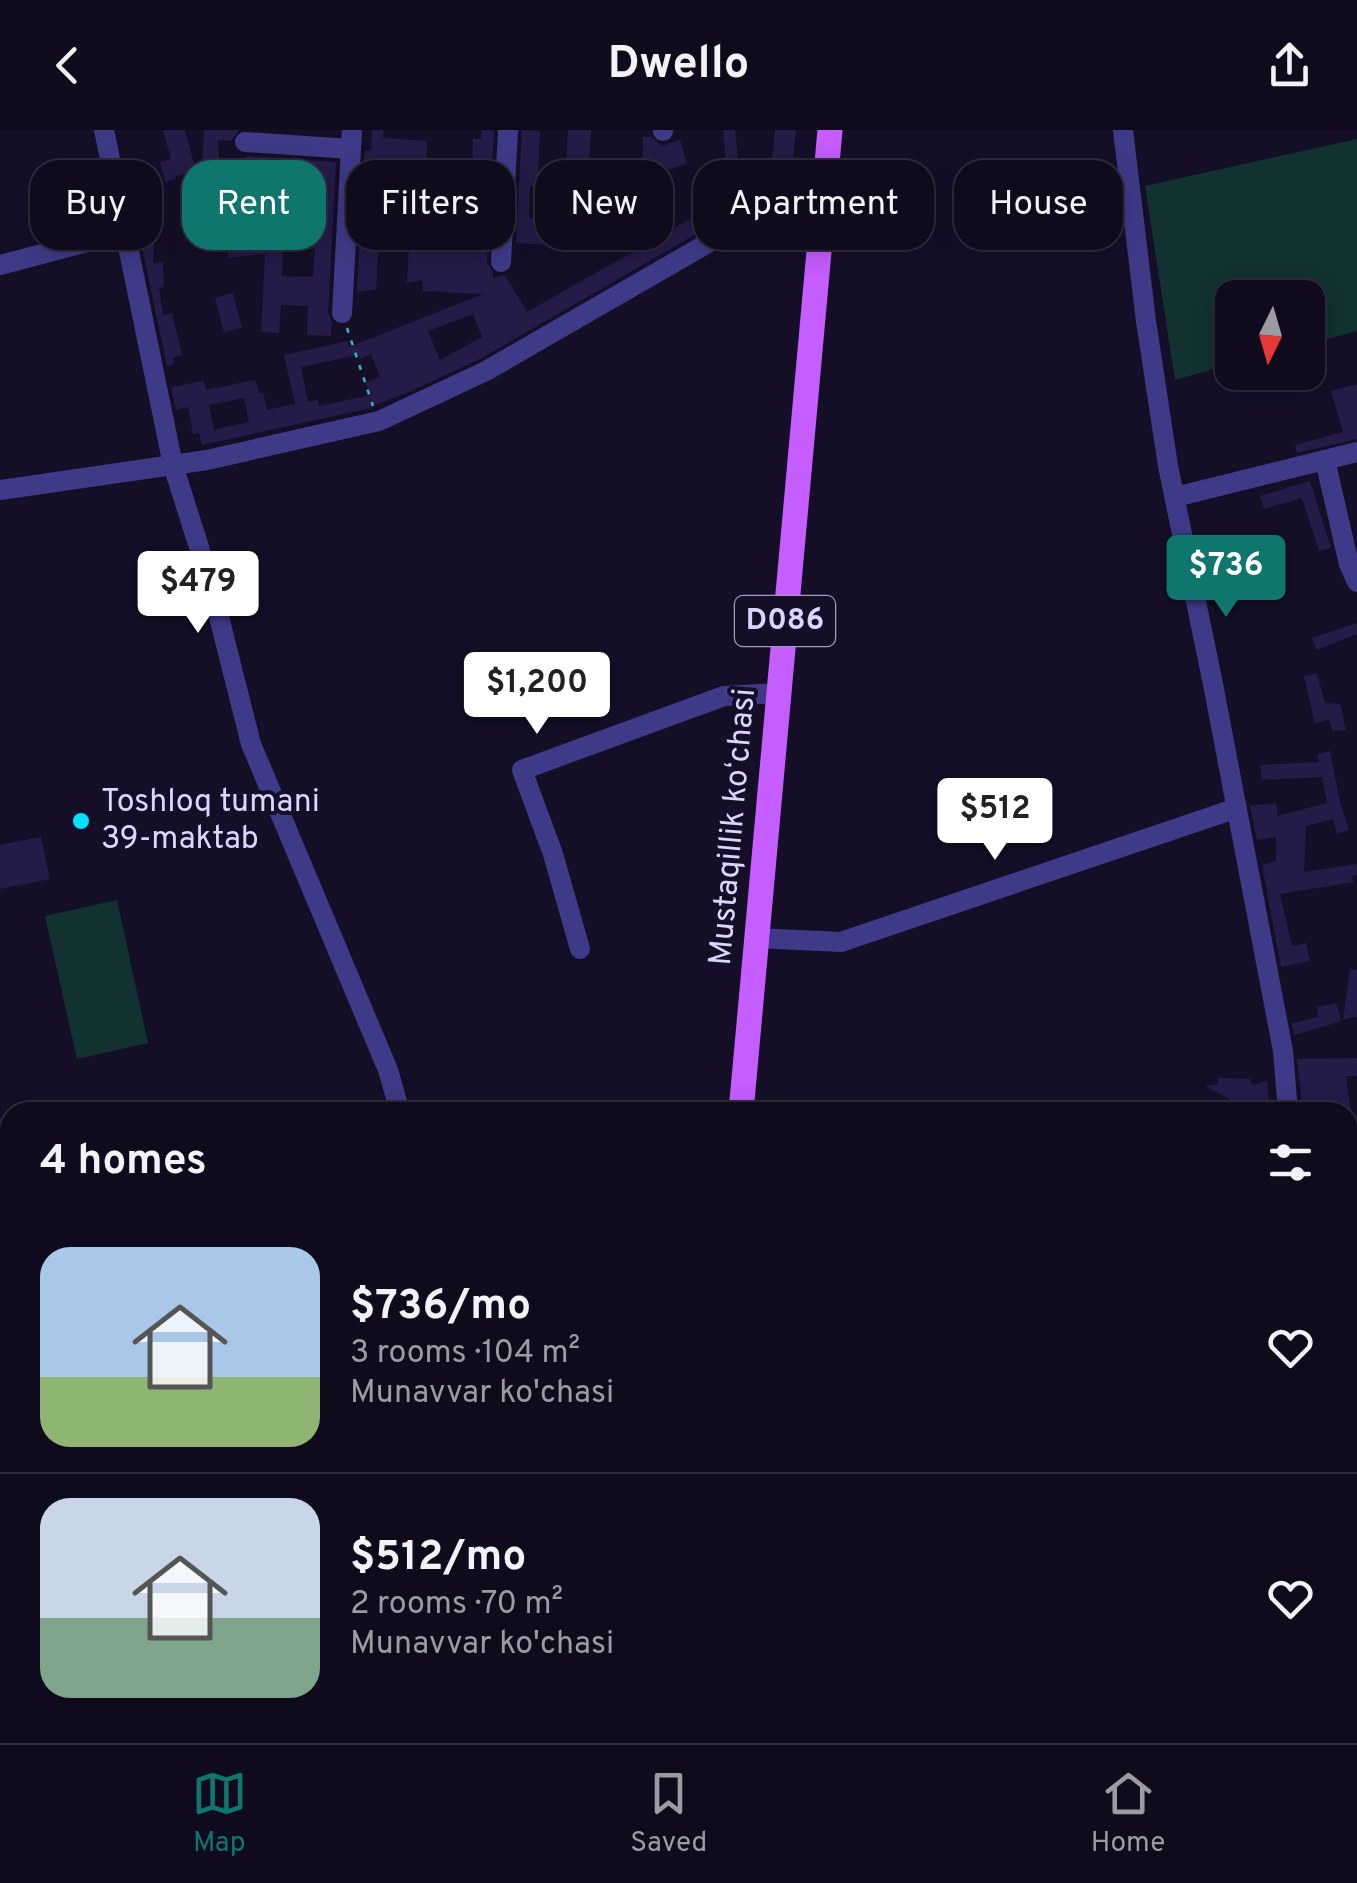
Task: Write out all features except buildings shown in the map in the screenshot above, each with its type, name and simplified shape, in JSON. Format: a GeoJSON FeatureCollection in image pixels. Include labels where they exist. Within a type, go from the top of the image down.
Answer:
{"type":"FeatureCollection","features":[{"type":"Feature","properties":{"kind":"main road","name":"Mustaqillik koʻchasi"},"geometry":{"type":"LineString","coordinates":[[827,160],[830,130]]}},
{"type":"Feature","properties":{"kind":"main road","name":"Mustaqillik koʻchasi"},"geometry":{"type":"LineString","coordinates":[[742,1102],[819,250]]}},
{"type":"Feature","properties":{"kind":"street"},"geometry":{"type":"LineString","coordinates":[[104,130],[110,160]]}},
{"type":"Feature","properties":{"kind":"street"},"geometry":{"type":"LineString","coordinates":[[501,262],[508,130]]}},
{"type":"Feature","properties":{"kind":"street"},"geometry":{"type":"LineString","coordinates":[[1122,130],[1174,498],[1283,1051],[1287,1102]]}},
{"type":"Feature","properties":{"kind":"street"},"geometry":{"type":"LineString","coordinates":[[245,142],[351,140],[342,313]]}},
{"type":"Feature","properties":{"kind":"street"},"geometry":{"type":"LineString","coordinates":[[0,265],[57,250]]}},
{"type":"Feature","properties":{"kind":"street"},"geometry":{"type":"LineString","coordinates":[[129,250],[173,465],[211,584],[251,744],[388,1070],[397,1102]]}},
{"type":"Feature","properties":{"kind":"street"},"geometry":{"type":"LineString","coordinates":[[0,490],[207,460],[379,421],[486,372],[697,250]]}},
{"type":"Feature","properties":{"kind":"street"},"geometry":{"type":"LineString","coordinates":[[1174,498],[1357,452]]}},
{"type":"Feature","properties":{"kind":"street"},"geometry":{"type":"LineString","coordinates":[[1325,460],[1348,564],[1357,582]]}},
{"type":"Feature","properties":{"kind":"street"},"geometry":{"type":"LineString","coordinates":[[580,950],[553,854],[522,770],[724,696],[779,693]]}},
{"type":"Feature","properties":{"kind":"street"},"geometry":{"type":"LineString","coordinates":[[756,938],[841,942],[1237,808]]}},
{"type":"Feature","properties":{"kind":"path"},"geometry":{"type":"LineString","coordinates":[[342,313],[379,421]]}},
{"type":"Feature","properties":{"kind":"green space"},"geometry":{"type":"Polygon","coordinates":[[[1357,139],[1357,331],[1325,339],[1325,280],[1215,280],[1215,369],[1175,380],[1145,186],[1357,139]]]}},
{"type":"Feature","properties":{"kind":"green space"},"geometry":{"type":"Polygon","coordinates":[[[117,900],[148,1043],[77,1059],[45,916],[117,900]]]}},
{"type":"Feature","properties":{"kind":"place","name":"Toshloq tumani 39-maktab"},"geometry":{"type":"Point","coordinates":[81,821]}}]}
